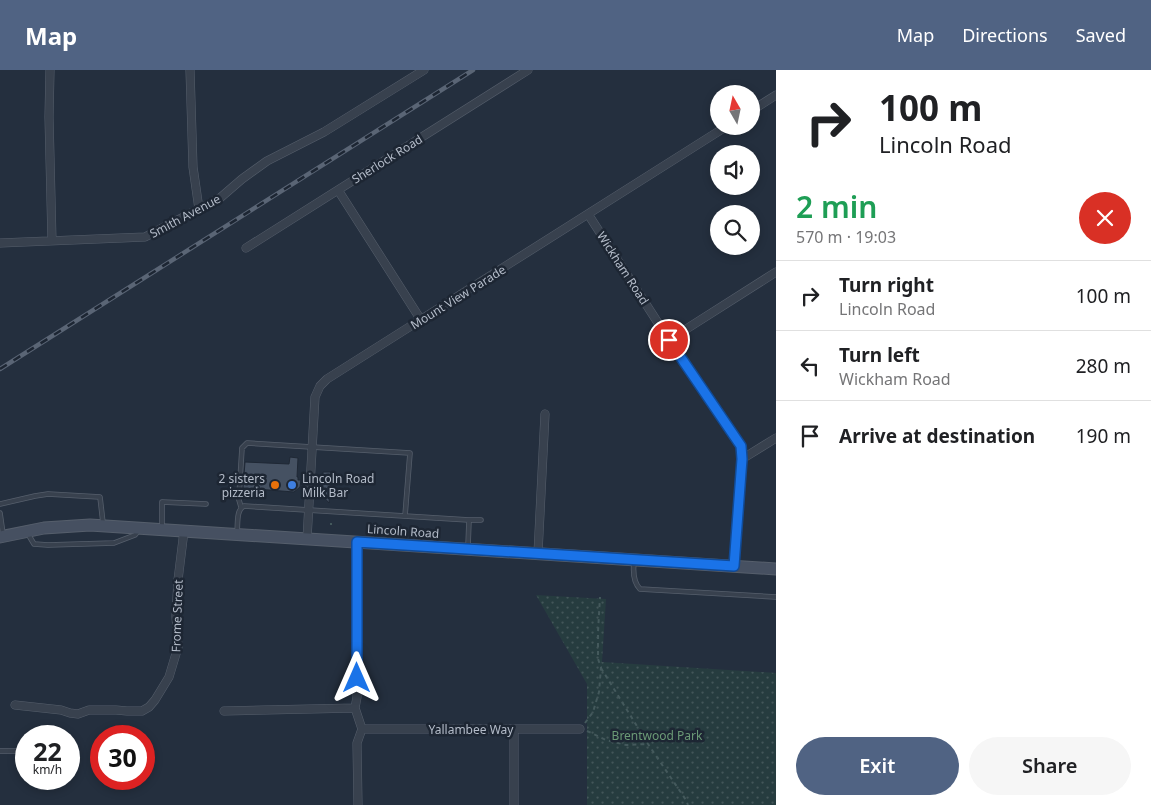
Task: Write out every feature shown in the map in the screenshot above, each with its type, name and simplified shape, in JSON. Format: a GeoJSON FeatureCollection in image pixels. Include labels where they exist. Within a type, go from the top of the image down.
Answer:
{"type":"FeatureCollection","features":[{"type":"Feature","properties":{"kind":"main road","name":"Lincoln Road"},"geometry":{"type":"LineString","coordinates":[[2,537],[27,531],[66,526],[104,526],[776,569]]}},
{"type":"Feature","properties":{"kind":"street"},"geometry":{"type":"LineString","coordinates":[[50,70],[49,117],[52,241]]}},
{"type":"Feature","properties":{"kind":"street"},"geometry":{"type":"LineString","coordinates":[[190,70],[193,167],[199,209]]}},
{"type":"Feature","properties":{"kind":"street","name":"Smith Avenue"},"geometry":{"type":"LineString","coordinates":[[0,243],[145,237],[220,198],[267,161],[324,132],[424,70]]}},
{"type":"Feature","properties":{"kind":"street","name":"Sherlock Road"},"geometry":{"type":"LineString","coordinates":[[246,248],[528,70]]}},
{"type":"Feature","properties":{"kind":"street"},"geometry":{"type":"LineString","coordinates":[[760,105],[776,95]]}},
{"type":"Feature","properties":{"kind":"street","name":"Mount View Parade"},"geometry":{"type":"LineString","coordinates":[[307,539],[315,397],[320,386],[327,379],[713,135]]}},
{"type":"Feature","properties":{"kind":"street"},"geometry":{"type":"LineString","coordinates":[[338,190],[421,320]]}},
{"type":"Feature","properties":{"kind":"street","name":"Wickham Road"},"geometry":{"type":"LineString","coordinates":[[588,214],[669,340],[741,446],[742,459],[734,566]]}},
{"type":"Feature","properties":{"kind":"street"},"geometry":{"type":"LineString","coordinates":[[669,340],[776,272]]}},
{"type":"Feature","properties":{"kind":"street"},"geometry":{"type":"LineString","coordinates":[[538,553],[546,414]]}},
{"type":"Feature","properties":{"kind":"street"},"geometry":{"type":"LineString","coordinates":[[742,459],[776,438]]}},
{"type":"Feature","properties":{"kind":"street","name":"Frome Street"},"geometry":{"type":"LineString","coordinates":[[14,705],[61,710],[70,714],[78,714],[88,710],[135,712],[149,707],[169,677],[178,647],[177,588],[184,531]]}},
{"type":"Feature","properties":{"kind":"street"},"geometry":{"type":"LineString","coordinates":[[357,542],[357,697],[355,708],[362,729],[357,744],[358,805]]}},
{"type":"Feature","properties":{"kind":"street"},"geometry":{"type":"LineString","coordinates":[[224,711],[355,708]]}},
{"type":"Feature","properties":{"kind":"street","name":"Yallambee Way"},"geometry":{"type":"LineString","coordinates":[[362,729],[580,730]]}},
{"type":"Feature","properties":{"kind":"street"},"geometry":{"type":"LineString","coordinates":[[514,729],[514,805]]}},
{"type":"Feature","properties":{"kind":"lane"},"geometry":{"type":"LineString","coordinates":[[237,534],[241,507],[238,496],[242,448],[247,443],[410,453],[405,516]]}},
{"type":"Feature","properties":{"kind":"lane"},"geometry":{"type":"LineString","coordinates":[[0,504],[48,494],[100,497],[104,526]]}},
{"type":"Feature","properties":{"kind":"lane"},"geometry":{"type":"LineString","coordinates":[[162,530],[162,502],[206,504]]}},
{"type":"Feature","properties":{"kind":"lane"},"geometry":{"type":"LineString","coordinates":[[241,507],[247,505],[481,520]]}},
{"type":"Feature","properties":{"kind":"lane"},"geometry":{"type":"LineString","coordinates":[[0,513],[2,537]]}},
{"type":"Feature","properties":{"kind":"lane"},"geometry":{"type":"LineString","coordinates":[[468,549],[469,520]]}},
{"type":"Feature","properties":{"kind":"lane"},"geometry":{"type":"LineString","coordinates":[[27,531],[34,544],[48,545],[114,543],[135,535],[140,528]]}},
{"type":"Feature","properties":{"kind":"lane"},"geometry":{"type":"LineString","coordinates":[[634,560],[634,574],[637,586],[640,589],[776,597]]}},
{"type":"Feature","properties":{"kind":"lane"},"geometry":{"type":"LineString","coordinates":[[0,751],[15,751]]}},
{"type":"Feature","properties":{"kind":"path"},"geometry":{"type":"LineString","coordinates":[[600,597],[598,659],[601,667],[688,805]]}},
{"type":"Feature","properties":{"kind":"path"},"geometry":{"type":"LineString","coordinates":[[601,667],[599,692],[593,712],[580,730],[592,732],[606,740],[626,745],[648,744]]}},
{"type":"Feature","properties":{"kind":"green space","name":"Brentwood Park"},"geometry":{"type":"Polygon","coordinates":[[[536,595],[606,599],[602,662],[776,673],[776,805],[587,805],[587,684],[536,595]]]}},
{"type":"Feature","properties":{"kind":"building"},"geometry":{"type":"Polygon","coordinates":[[[290,457],[298,458],[297,477],[298,480],[301,480],[300,487],[294,492],[243,488],[245,462],[289,464],[290,457]]]}},
{"type":"Feature","properties":{"kind":"building"},"geometry":{"type":"Polygon","coordinates":[[[323,472],[331,472],[329,503],[321,494],[323,472]]]}},
{"type":"Feature","properties":{"kind":"railway"},"geometry":{"type":"LineString","coordinates":[[0,369],[473,70]]}},
{"type":"Feature","properties":{"kind":"place","name":"2 sisters pizzeria"},"geometry":{"type":"Point","coordinates":[275,485]}},
{"type":"Feature","properties":{"kind":"place","name":"Lincoln Road Milk Bar"},"geometry":{"type":"Point","coordinates":[292,485]}},
{"type":"Feature","properties":{"kind":"route"},"geometry":{"type":"LineString","coordinates":[[357,678],[357,542],[734,566],[742,459],[741,446],[669,340]]}}]}
